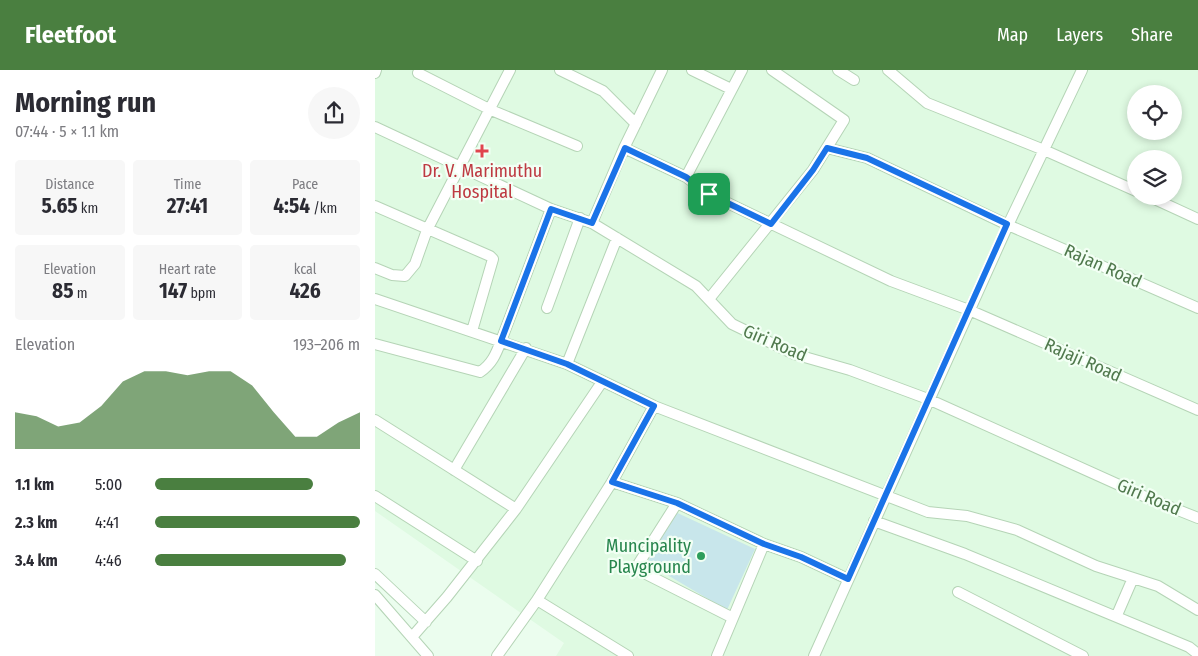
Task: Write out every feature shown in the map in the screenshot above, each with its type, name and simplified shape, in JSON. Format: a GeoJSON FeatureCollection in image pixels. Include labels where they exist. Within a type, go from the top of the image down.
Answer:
{"type":"FeatureCollection","features":[{"type":"Feature","properties":{"kind":"street"},"geometry":{"type":"LineString","coordinates":[[375,74],[376,70]]}},
{"type":"Feature","properties":{"kind":"street"},"geometry":{"type":"LineString","coordinates":[[375,268],[392,275],[405,276],[415,264],[427,230],[491,110],[509,70]]}},
{"type":"Feature","properties":{"kind":"street"},"geometry":{"type":"LineString","coordinates":[[560,70],[603,91],[636,124]]}},
{"type":"Feature","properties":{"kind":"street"},"geometry":{"type":"LineString","coordinates":[[592,223],[662,70]]}},
{"type":"Feature","properties":{"kind":"street"},"geometry":{"type":"LineString","coordinates":[[692,70],[731,89]]}},
{"type":"Feature","properties":{"kind":"street"},"geometry":{"type":"LineString","coordinates":[[686,177],[742,70]]}},
{"type":"Feature","properties":{"kind":"street"},"geometry":{"type":"LineString","coordinates":[[709,300],[813,170],[844,120],[772,70]]}},
{"type":"Feature","properties":{"kind":"street"},"geometry":{"type":"LineString","coordinates":[[838,70],[854,80]]}},
{"type":"Feature","properties":{"kind":"street"},"geometry":{"type":"LineString","coordinates":[[888,70],[927,102],[1127,187]]}},
{"type":"Feature","properties":{"kind":"street"},"geometry":{"type":"LineString","coordinates":[[816,656],[848,579],[1007,224],[1082,70]]}},
{"type":"Feature","properties":{"kind":"street"},"geometry":{"type":"LineString","coordinates":[[418,73],[491,110],[577,146]]}},
{"type":"Feature","properties":{"kind":"street","name":"Giri Road"},"geometry":{"type":"LineString","coordinates":[[375,127],[551,209],[592,223],[696,286],[732,324],[794,354],[850,370],[928,399],[1148,498],[1198,518]]}},
{"type":"Feature","properties":{"kind":"street","name":"Rajaji Road"},"geometry":{"type":"LineString","coordinates":[[625,148],[686,177],[709,194],[891,281],[969,310],[1198,410]]}},
{"type":"Feature","properties":{"kind":"street","name":"Rajan Road"},"geometry":{"type":"LineString","coordinates":[[827,148],[867,158],[1007,224],[1198,308]]}},
{"type":"Feature","properties":{"kind":"street"},"geometry":{"type":"LineString","coordinates":[[1168,205],[1198,219]]}},
{"type":"Feature","properties":{"kind":"street"},"geometry":{"type":"LineString","coordinates":[[375,206],[493,259],[472,331]]}},
{"type":"Feature","properties":{"kind":"street"},"geometry":{"type":"LineString","coordinates":[[375,344],[480,372],[493,361],[551,209]]}},
{"type":"Feature","properties":{"kind":"street"},"geometry":{"type":"LineString","coordinates":[[547,308],[580,218]]}},
{"type":"Feature","properties":{"kind":"street"},"geometry":{"type":"LineString","coordinates":[[567,364],[617,238]]}},
{"type":"Feature","properties":{"kind":"street"},"geometry":{"type":"LineString","coordinates":[[375,299],[526,348],[567,364],[654,406],[928,512],[967,516],[1017,530],[1096,566],[1158,586],[1198,610]]}},
{"type":"Feature","properties":{"kind":"street"},"geometry":{"type":"LineString","coordinates":[[454,470],[526,348]]}},
{"type":"Feature","properties":{"kind":"street"},"geometry":{"type":"LineString","coordinates":[[412,637],[477,561],[516,510],[602,382]]}},
{"type":"Feature","properties":{"kind":"street"},"geometry":{"type":"LineString","coordinates":[[497,656],[537,600],[612,482],[654,406]]}},
{"type":"Feature","properties":{"kind":"street"},"geometry":{"type":"LineString","coordinates":[[375,420],[516,510]]}},
{"type":"Feature","properties":{"kind":"street"},"geometry":{"type":"LineString","coordinates":[[612,482],[677,503],[764,544],[801,557],[848,579]]}},
{"type":"Feature","properties":{"kind":"street"},"geometry":{"type":"LineString","coordinates":[[375,496],[477,561]]}},
{"type":"Feature","properties":{"kind":"street"},"geometry":{"type":"LineString","coordinates":[[677,503],[639,563],[640,571],[733,618]]}},
{"type":"Feature","properties":{"kind":"street"},"geometry":{"type":"LineString","coordinates":[[874,521],[965,554],[1051,591],[1117,615],[1189,647],[1198,654]]}},
{"type":"Feature","properties":{"kind":"street"},"geometry":{"type":"LineString","coordinates":[[717,656],[764,544]]}},
{"type":"Feature","properties":{"kind":"street"},"geometry":{"type":"LineString","coordinates":[[375,574],[426,622]]}},
{"type":"Feature","properties":{"kind":"street"},"geometry":{"type":"LineString","coordinates":[[1117,615],[1133,578]]}},
{"type":"Feature","properties":{"kind":"street"},"geometry":{"type":"LineString","coordinates":[[958,592],[1083,656]]}},
{"type":"Feature","properties":{"kind":"street"},"geometry":{"type":"LineString","coordinates":[[375,595],[428,656]]}},
{"type":"Feature","properties":{"kind":"street"},"geometry":{"type":"LineString","coordinates":[[537,600],[628,656]]}},
{"type":"Feature","properties":{"kind":"shaded area"},"geometry":{"type":"Polygon","coordinates":[[[375,70],[1198,70],[1198,656],[556,656],[564,643],[375,511],[375,70]]]}},
{"type":"Feature","properties":{"kind":"shaded area","name":"Muncipality Playground"},"geometry":{"type":"Polygon","coordinates":[[[671,510],[755,549],[727,610],[647,563],[671,510]]]}},
{"type":"Feature","properties":{"kind":"place","name":"Dr. V. Marimuthu Hospital"},"geometry":{"type":"Point","coordinates":[482,151]}},
{"type":"Feature","properties":{"kind":"place","name":"Muncipality Playground"},"geometry":{"type":"Point","coordinates":[701,556]}},
{"type":"Feature","properties":{"kind":"route"},"geometry":{"type":"LineString","coordinates":[[625,148],[686,177],[709,194],[771,224],[813,170],[827,148],[867,158],[1007,224],[848,579],[801,557],[764,544],[677,503],[612,482],[654,406],[567,364],[526,348],[501,341],[551,209],[592,223],[625,148]]}}]}
